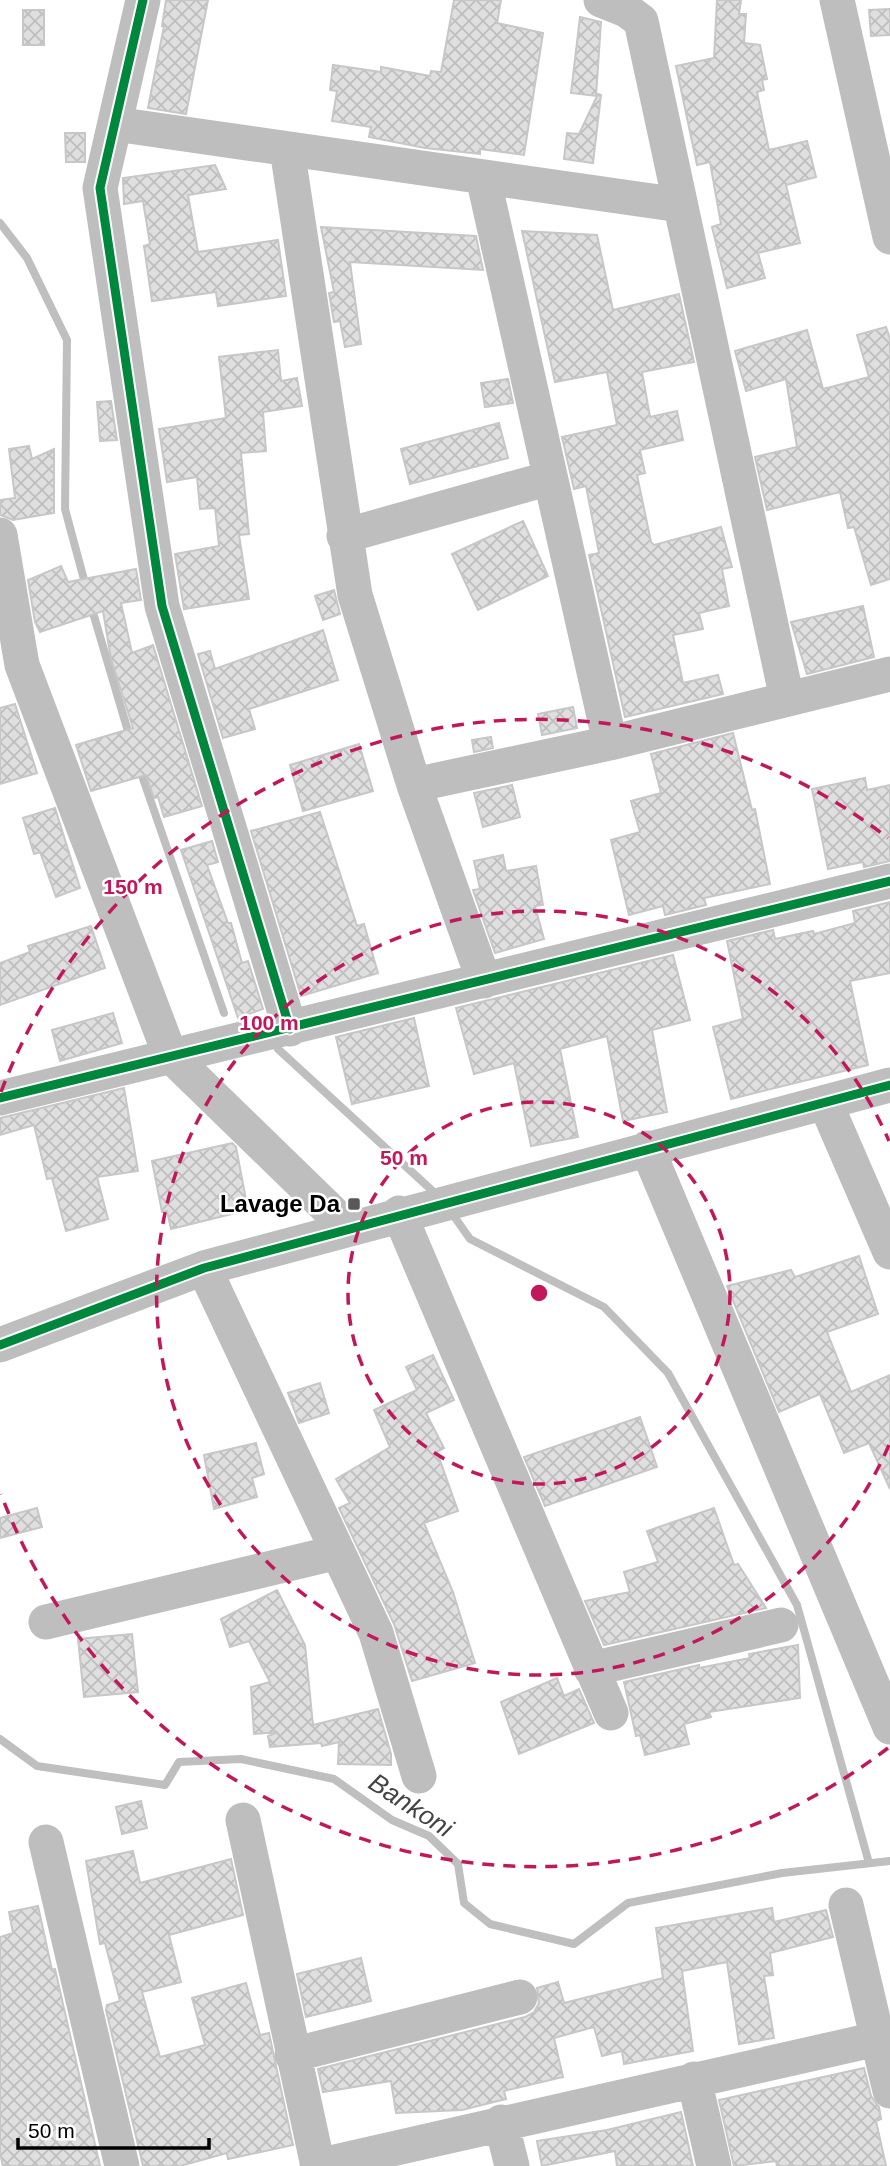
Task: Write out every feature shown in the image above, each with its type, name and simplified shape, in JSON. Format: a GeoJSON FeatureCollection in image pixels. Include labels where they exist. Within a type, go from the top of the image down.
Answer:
{"type":"FeatureCollection","features":[{"type":"Feature","properties":{"kind":"street"},"geometry":{"type":"LineString","coordinates":[[143,0],[100,188],[162,606],[290,1029]]}},
{"type":"Feature","properties":{"kind":"street"},"geometry":{"type":"LineString","coordinates":[[601,0],[626,10],[641,21],[788,699]]}},
{"type":"Feature","properties":{"kind":"street"},"geometry":{"type":"LineString","coordinates":[[837,0],[890,237]]}},
{"type":"Feature","properties":{"kind":"street"},"geometry":{"type":"LineString","coordinates":[[115,124],[680,205]]}},
{"type":"Feature","properties":{"kind":"street"},"geometry":{"type":"LineString","coordinates":[[287,149],[355,595],[414,785],[484,981]]}},
{"type":"Feature","properties":{"kind":"street"},"geometry":{"type":"LineString","coordinates":[[483,177],[610,743]]}},
{"type":"Feature","properties":{"kind":"street"},"geometry":{"type":"LineString","coordinates":[[344,536],[550,478]]}},
{"type":"Feature","properties":{"kind":"street"},"geometry":{"type":"LineString","coordinates":[[0,535],[22,665],[170,1055],[347,1227]]}},
{"type":"Feature","properties":{"kind":"street"},"geometry":{"type":"LineString","coordinates":[[414,785],[610,743],[890,674]]}},
{"type":"Feature","properties":{"kind":"street"},"geometry":{"type":"LineString","coordinates":[[0,1098],[890,881]]}},
{"type":"Feature","properties":{"kind":"street"},"geometry":{"type":"LineString","coordinates":[[0,1345],[204,1268],[399,1213],[890,1085]]}},
{"type":"Feature","properties":{"kind":"street"},"geometry":{"type":"LineString","coordinates":[[825,1102],[890,1252]]}},
{"type":"Feature","properties":{"kind":"street"},"geometry":{"type":"LineString","coordinates":[[647,1149],[890,1727]]}},
{"type":"Feature","properties":{"kind":"street"},"geometry":{"type":"LineString","coordinates":[[399,1213],[611,1713]]}},
{"type":"Feature","properties":{"kind":"street"},"geometry":{"type":"LineString","coordinates":[[204,1268],[376,1633],[419,1776]]}},
{"type":"Feature","properties":{"kind":"street"},"geometry":{"type":"LineString","coordinates":[[46,1622],[338,1552]]}},
{"type":"Feature","properties":{"kind":"street"},"geometry":{"type":"LineString","coordinates":[[591,1669],[781,1625]]}},
{"type":"Feature","properties":{"kind":"street"},"geometry":{"type":"LineString","coordinates":[[243,1820],[318,2166],[501,2122],[884,2037]]}},
{"type":"Feature","properties":{"kind":"street"},"geometry":{"type":"LineString","coordinates":[[46,1842],[122,2166]]}},
{"type":"Feature","properties":{"kind":"street"},"geometry":{"type":"LineString","coordinates":[[846,1905],[884,2037],[890,2091]]}},
{"type":"Feature","properties":{"kind":"street"},"geometry":{"type":"LineString","coordinates":[[292,2055],[520,1997]]}},
{"type":"Feature","properties":{"kind":"street"},"geometry":{"type":"LineString","coordinates":[[694,2079],[714,2166]]}},
{"type":"Feature","properties":{"kind":"street"},"geometry":{"type":"LineString","coordinates":[[501,2122],[512,2166]]}},
{"type":"Feature","properties":{"kind":"building"},"geometry":{"type":"Polygon","coordinates":[[[166,0],[208,0],[186,114],[148,108],[164,26],[166,0]]]}},
{"type":"Feature","properties":{"kind":"building"},"geometry":{"type":"Polygon","coordinates":[[[454,0],[501,0],[497,23],[543,33],[524,155],[480,149],[480,154],[425,148],[369,137],[371,127],[332,121],[337,91],[330,90],[333,65],[381,72],[381,67],[430,76],[431,71],[441,72],[454,0]]]}},
{"type":"Feature","properties":{"kind":"building"},"geometry":{"type":"Polygon","coordinates":[[[717,0],[741,0],[739,14],[746,14],[744,43],[760,45],[767,79],[762,80],[764,90],[757,92],[769,150],[807,141],[816,177],[786,185],[800,243],[758,253],[765,278],[727,288],[712,227],[721,224],[710,162],[697,165],[676,66],[714,58],[717,0]]]}},
{"type":"Feature","properties":{"kind":"building"},"geometry":{"type":"Polygon","coordinates":[[[890,9],[890,35],[871,36],[869,10],[890,9]]]}},
{"type":"Feature","properties":{"kind":"building"},"geometry":{"type":"Polygon","coordinates":[[[23,10],[44,10],[44,45],[23,45],[23,10]]]}},
{"type":"Feature","properties":{"kind":"building"},"geometry":{"type":"Polygon","coordinates":[[[580,17],[601,22],[596,96],[571,93],[580,17]]]}},
{"type":"Feature","properties":{"kind":"building"},"geometry":{"type":"Polygon","coordinates":[[[598,94],[601,95],[593,163],[564,159],[567,133],[579,134],[598,94]]]}},
{"type":"Feature","properties":{"kind":"building"},"geometry":{"type":"Polygon","coordinates":[[[65,133],[85,133],[85,162],[66,162],[65,133]]]}},
{"type":"Feature","properties":{"kind":"building"},"geometry":{"type":"Polygon","coordinates":[[[215,165],[226,189],[188,195],[198,252],[278,240],[286,296],[218,306],[216,292],[152,301],[144,246],[150,244],[143,201],[124,204],[123,178],[215,165]]]}},
{"type":"Feature","properties":{"kind":"building"},"geometry":{"type":"Polygon","coordinates":[[[321,227],[476,236],[483,270],[350,262],[361,344],[345,347],[340,321],[334,322],[329,293],[334,292],[321,227]]]}},
{"type":"Feature","properties":{"kind":"building"},"geometry":{"type":"Polygon","coordinates":[[[522,231],[597,235],[613,310],[679,294],[694,362],[642,372],[650,417],[677,411],[683,440],[640,450],[645,473],[637,475],[651,542],[654,545],[721,527],[732,567],[722,569],[729,606],[699,613],[703,629],[673,635],[683,683],[718,675],[723,694],[625,717],[589,555],[599,553],[586,486],[574,489],[562,437],[617,425],[607,372],[555,382],[522,231]]]}},
{"type":"Feature","properties":{"kind":"building"},"geometry":{"type":"Polygon","coordinates":[[[886,327],[890,339],[890,579],[871,585],[854,527],[848,528],[840,492],[767,510],[755,457],[797,447],[786,379],[746,391],[735,351],[807,330],[823,389],[869,377],[857,335],[886,327]]]}},
{"type":"Feature","properties":{"kind":"building"},"geometry":{"type":"Polygon","coordinates":[[[278,350],[281,381],[297,378],[302,406],[263,412],[266,451],[241,453],[249,534],[239,535],[249,599],[184,609],[175,554],[219,546],[215,508],[200,509],[197,477],[167,482],[159,429],[226,418],[219,357],[278,350]]]}},
{"type":"Feature","properties":{"kind":"building"},"geometry":{"type":"Polygon","coordinates":[[[508,379],[513,403],[485,407],[481,383],[508,379]]]}},
{"type":"Feature","properties":{"kind":"building"},"geometry":{"type":"Polygon","coordinates":[[[111,401],[117,440],[100,441],[97,402],[111,401]]]}},
{"type":"Feature","properties":{"kind":"building"},"geometry":{"type":"Polygon","coordinates":[[[499,423],[508,458],[410,484],[401,449],[499,423]]]}},
{"type":"Feature","properties":{"kind":"building"},"geometry":{"type":"Polygon","coordinates":[[[29,446],[32,459],[54,449],[54,513],[13,520],[0,515],[0,500],[15,498],[9,449],[29,446]]]}},
{"type":"Feature","properties":{"kind":"building"},"geometry":{"type":"Polygon","coordinates":[[[523,521],[548,576],[478,610],[452,554],[523,521]]]}},
{"type":"Feature","properties":{"kind":"building"},"geometry":{"type":"Polygon","coordinates":[[[61,566],[68,582],[136,569],[141,600],[121,603],[132,653],[153,645],[202,806],[164,817],[158,797],[154,798],[146,775],[91,791],[76,745],[133,728],[111,659],[103,611],[40,632],[35,622],[28,580],[61,566]]]}},
{"type":"Feature","properties":{"kind":"building"},"geometry":{"type":"Polygon","coordinates":[[[334,590],[340,614],[323,620],[315,596],[334,590]]]}},
{"type":"Feature","properties":{"kind":"building"},"geometry":{"type":"Polygon","coordinates":[[[863,606],[874,657],[807,674],[791,622],[863,606]]]}},
{"type":"Feature","properties":{"kind":"building"},"geometry":{"type":"Polygon","coordinates":[[[323,630],[338,680],[249,709],[255,729],[223,738],[198,654],[210,651],[215,669],[323,630]]]}},
{"type":"Feature","properties":{"kind":"building"},"geometry":{"type":"Polygon","coordinates":[[[15,704],[37,773],[0,784],[0,708],[15,704]]]}},
{"type":"Feature","properties":{"kind":"building"},"geometry":{"type":"Polygon","coordinates":[[[573,707],[577,728],[542,735],[538,714],[573,707]]]}},
{"type":"Feature","properties":{"kind":"building"},"geometry":{"type":"Polygon","coordinates":[[[733,733],[752,810],[755,809],[770,884],[704,898],[706,905],[665,915],[663,906],[629,915],[611,840],[640,832],[631,801],[661,793],[651,754],[733,733]]]}},
{"type":"Feature","properties":{"kind":"building"},"geometry":{"type":"Polygon","coordinates":[[[491,737],[493,748],[474,752],[472,740],[491,737]]]}},
{"type":"Feature","properties":{"kind":"building"},"geometry":{"type":"Polygon","coordinates":[[[359,744],[373,791],[303,811],[290,765],[359,744]]]}},
{"type":"Feature","properties":{"kind":"building"},"geometry":{"type":"Polygon","coordinates":[[[865,778],[867,790],[890,785],[890,861],[864,867],[863,862],[828,869],[812,789],[865,778]]]}},
{"type":"Feature","properties":{"kind":"building"},"geometry":{"type":"Polygon","coordinates":[[[512,785],[520,817],[483,827],[474,793],[512,785]]]}},
{"type":"Feature","properties":{"kind":"building"},"geometry":{"type":"Polygon","coordinates":[[[55,808],[80,888],[56,897],[40,852],[34,854],[23,818],[55,808]]]}},
{"type":"Feature","properties":{"kind":"building"},"geometry":{"type":"Polygon","coordinates":[[[320,812],[357,926],[364,924],[378,973],[301,996],[251,831],[320,812]]]}},
{"type":"Feature","properties":{"kind":"building"},"geometry":{"type":"Polygon","coordinates":[[[212,841],[218,862],[207,865],[228,923],[231,923],[242,963],[248,961],[263,1009],[238,1018],[181,850],[212,841]]]}},
{"type":"Feature","properties":{"kind":"building"},"geometry":{"type":"Polygon","coordinates":[[[503,855],[506,871],[536,866],[543,905],[535,906],[544,939],[495,953],[473,890],[480,889],[474,861],[503,855]]]}},
{"type":"Feature","properties":{"kind":"building"},"geometry":{"type":"Polygon","coordinates":[[[890,902],[890,973],[850,981],[868,1065],[731,1099],[713,1027],[743,1019],[727,941],[773,930],[775,939],[813,931],[814,934],[855,923],[853,911],[890,902]]]}},
{"type":"Feature","properties":{"kind":"building"},"geometry":{"type":"Polygon","coordinates":[[[91,926],[105,968],[0,1005],[0,963],[30,952],[28,946],[91,926]]]}},
{"type":"Feature","properties":{"kind":"building"},"geometry":{"type":"Polygon","coordinates":[[[673,955],[690,1020],[652,1030],[667,1112],[623,1121],[607,1036],[560,1049],[578,1137],[531,1146],[514,1063],[474,1074],[456,1008],[673,955]]]}},
{"type":"Feature","properties":{"kind":"building"},"geometry":{"type":"Polygon","coordinates":[[[113,1013],[122,1043],[60,1061],[52,1030],[113,1013]]]}},
{"type":"Feature","properties":{"kind":"building"},"geometry":{"type":"Polygon","coordinates":[[[414,1018],[429,1086],[352,1104],[336,1037],[414,1018]]]}},
{"type":"Feature","properties":{"kind":"building"},"geometry":{"type":"Polygon","coordinates":[[[124,1088],[138,1171],[97,1177],[108,1219],[66,1231],[52,1178],[47,1179],[34,1125],[0,1135],[0,1118],[124,1088]]]}},
{"type":"Feature","properties":{"kind":"building"},"geometry":{"type":"Polygon","coordinates":[[[232,1143],[236,1147],[248,1210],[171,1229],[167,1211],[162,1212],[152,1161],[232,1143]]]}},
{"type":"Feature","properties":{"kind":"building"},"geometry":{"type":"Polygon","coordinates":[[[859,1256],[878,1314],[827,1332],[851,1392],[890,1375],[890,1489],[869,1443],[844,1453],[820,1394],[779,1412],[727,1286],[791,1270],[795,1277],[859,1256]]]}},
{"type":"Feature","properties":{"kind":"building"},"geometry":{"type":"Polygon","coordinates":[[[433,1355],[454,1400],[426,1413],[444,1448],[437,1452],[458,1511],[424,1523],[453,1592],[475,1663],[412,1681],[394,1624],[339,1508],[350,1503],[336,1479],[390,1447],[374,1410],[417,1390],[406,1367],[433,1355]]]}},
{"type":"Feature","properties":{"kind":"building"},"geometry":{"type":"Polygon","coordinates":[[[320,1383],[329,1413],[299,1423],[288,1393],[320,1383]]]}},
{"type":"Feature","properties":{"kind":"building"},"geometry":{"type":"Polygon","coordinates":[[[640,1417],[657,1467],[545,1506],[524,1457],[640,1417]]]}},
{"type":"Feature","properties":{"kind":"building"},"geometry":{"type":"Polygon","coordinates":[[[256,1443],[264,1474],[252,1478],[257,1497],[214,1509],[204,1455],[256,1443]]]}},
{"type":"Feature","properties":{"kind":"building"},"geometry":{"type":"Polygon","coordinates":[[[37,1508],[42,1527],[0,1538],[0,1518],[37,1508]]]}},
{"type":"Feature","properties":{"kind":"building"},"geometry":{"type":"Polygon","coordinates":[[[714,1508],[734,1565],[738,1564],[766,1608],[604,1645],[585,1601],[630,1592],[624,1572],[658,1562],[647,1531],[714,1508]]]}},
{"type":"Feature","properties":{"kind":"building"},"geometry":{"type":"Polygon","coordinates":[[[277,1590],[305,1645],[313,1725],[378,1709],[391,1754],[391,1765],[338,1764],[339,1742],[322,1746],[321,1743],[270,1747],[268,1736],[278,1732],[254,1734],[251,1687],[270,1682],[249,1641],[230,1647],[221,1619],[277,1590]]]}},
{"type":"Feature","properties":{"kind":"building"},"geometry":{"type":"Polygon","coordinates":[[[132,1634],[138,1692],[84,1697],[78,1639],[132,1634]]]}},
{"type":"Feature","properties":{"kind":"building"},"geometry":{"type":"Polygon","coordinates":[[[798,1645],[800,1698],[709,1712],[711,1717],[684,1724],[689,1744],[645,1755],[640,1735],[636,1736],[624,1682],[699,1665],[699,1668],[750,1658],[749,1654],[798,1645]]]}},
{"type":"Feature","properties":{"kind":"building"},"geometry":{"type":"Polygon","coordinates":[[[557,1678],[564,1696],[579,1689],[594,1723],[519,1754],[501,1702],[557,1678]]]}},
{"type":"Feature","properties":{"kind":"building"},"geometry":{"type":"Polygon","coordinates":[[[141,1801],[147,1828],[122,1834],[116,1807],[141,1801]]]}},
{"type":"Feature","properties":{"kind":"building"},"geometry":{"type":"Polygon","coordinates":[[[133,1851],[140,1883],[231,1859],[243,1915],[169,1935],[181,1982],[142,1992],[160,2057],[205,2045],[192,1998],[246,1983],[260,2035],[269,2033],[293,2145],[228,2159],[227,2153],[180,2166],[143,2166],[106,2010],[107,2005],[120,2001],[105,1943],[100,1944],[86,1861],[133,1851]]]}},
{"type":"Feature","properties":{"kind":"building"},"geometry":{"type":"Polygon","coordinates":[[[38,1906],[100,2166],[3,2166],[0,2153],[0,1937],[13,1933],[9,1912],[38,1906]]]}},
{"type":"Feature","properties":{"kind":"building"},"geometry":{"type":"Polygon","coordinates":[[[772,1908],[774,1922],[826,1910],[833,1937],[770,1953],[773,1975],[764,1976],[774,2038],[739,2044],[727,1962],[682,1971],[693,2051],[624,2064],[622,2051],[602,2056],[594,2027],[554,2038],[563,2077],[504,2091],[506,2099],[462,2110],[396,2113],[391,2081],[323,2092],[318,2069],[525,2017],[534,2012],[539,2003],[537,1988],[558,1982],[564,2003],[663,1978],[656,1928],[772,1908]]]}},
{"type":"Feature","properties":{"kind":"building"},"geometry":{"type":"Polygon","coordinates":[[[361,1958],[371,2001],[306,2017],[297,1974],[361,1958]]]}},
{"type":"Feature","properties":{"kind":"building"},"geometry":{"type":"Polygon","coordinates":[[[864,2068],[871,2096],[879,2107],[881,2119],[876,2121],[886,2166],[777,2166],[776,2161],[734,2166],[719,2100],[864,2068]]]}},
{"type":"Feature","properties":{"kind":"building"},"geometry":{"type":"Polygon","coordinates":[[[681,2112],[693,2166],[617,2166],[615,2151],[542,2166],[537,2141],[607,2130],[681,2112]]]}},
{"type":"Feature","properties":{"kind":"waterway"},"geometry":{"type":"LineString","coordinates":[[0,223],[27,258],[67,340],[65,509],[86,587]]}},
{"type":"Feature","properties":{"kind":"waterway"},"geometry":{"type":"LineString","coordinates":[[91,606],[130,738]]}},
{"type":"Feature","properties":{"kind":"waterway"},"geometry":{"type":"LineString","coordinates":[[139,767],[224,1013]]}},
{"type":"Feature","properties":{"kind":"waterway"},"geometry":{"type":"LineString","coordinates":[[278,1049],[438,1196]]}},
{"type":"Feature","properties":{"kind":"waterway"},"geometry":{"type":"LineString","coordinates":[[451,1212],[470,1239],[604,1307],[668,1373],[797,1605],[869,1863]]}},
{"type":"Feature","properties":{"kind":"waterway","name":"Bankoni"},"geometry":{"type":"LineString","coordinates":[[0,1739],[37,1766],[165,1785],[179,1762],[241,1759],[334,1779],[392,1820],[429,1836],[458,1864],[464,1903],[490,1924],[574,1944],[628,1903],[782,1873],[890,1861]]}},
{"type":"Feature","properties":{"kind":"cycle path"},"geometry":{"type":"LineString","coordinates":[[143,0],[100,188],[162,606],[290,1029]]}},
{"type":"Feature","properties":{"kind":"cycle path"},"geometry":{"type":"LineString","coordinates":[[0,1098],[890,881]]}},
{"type":"Feature","properties":{"kind":"cycle path"},"geometry":{"type":"LineString","coordinates":[[0,1345],[204,1268],[890,1085]]}},
{"type":"Feature","properties":{"kind":"place","name":"Lavage Da"},"geometry":{"type":"Point","coordinates":[354,1204]}}]}
